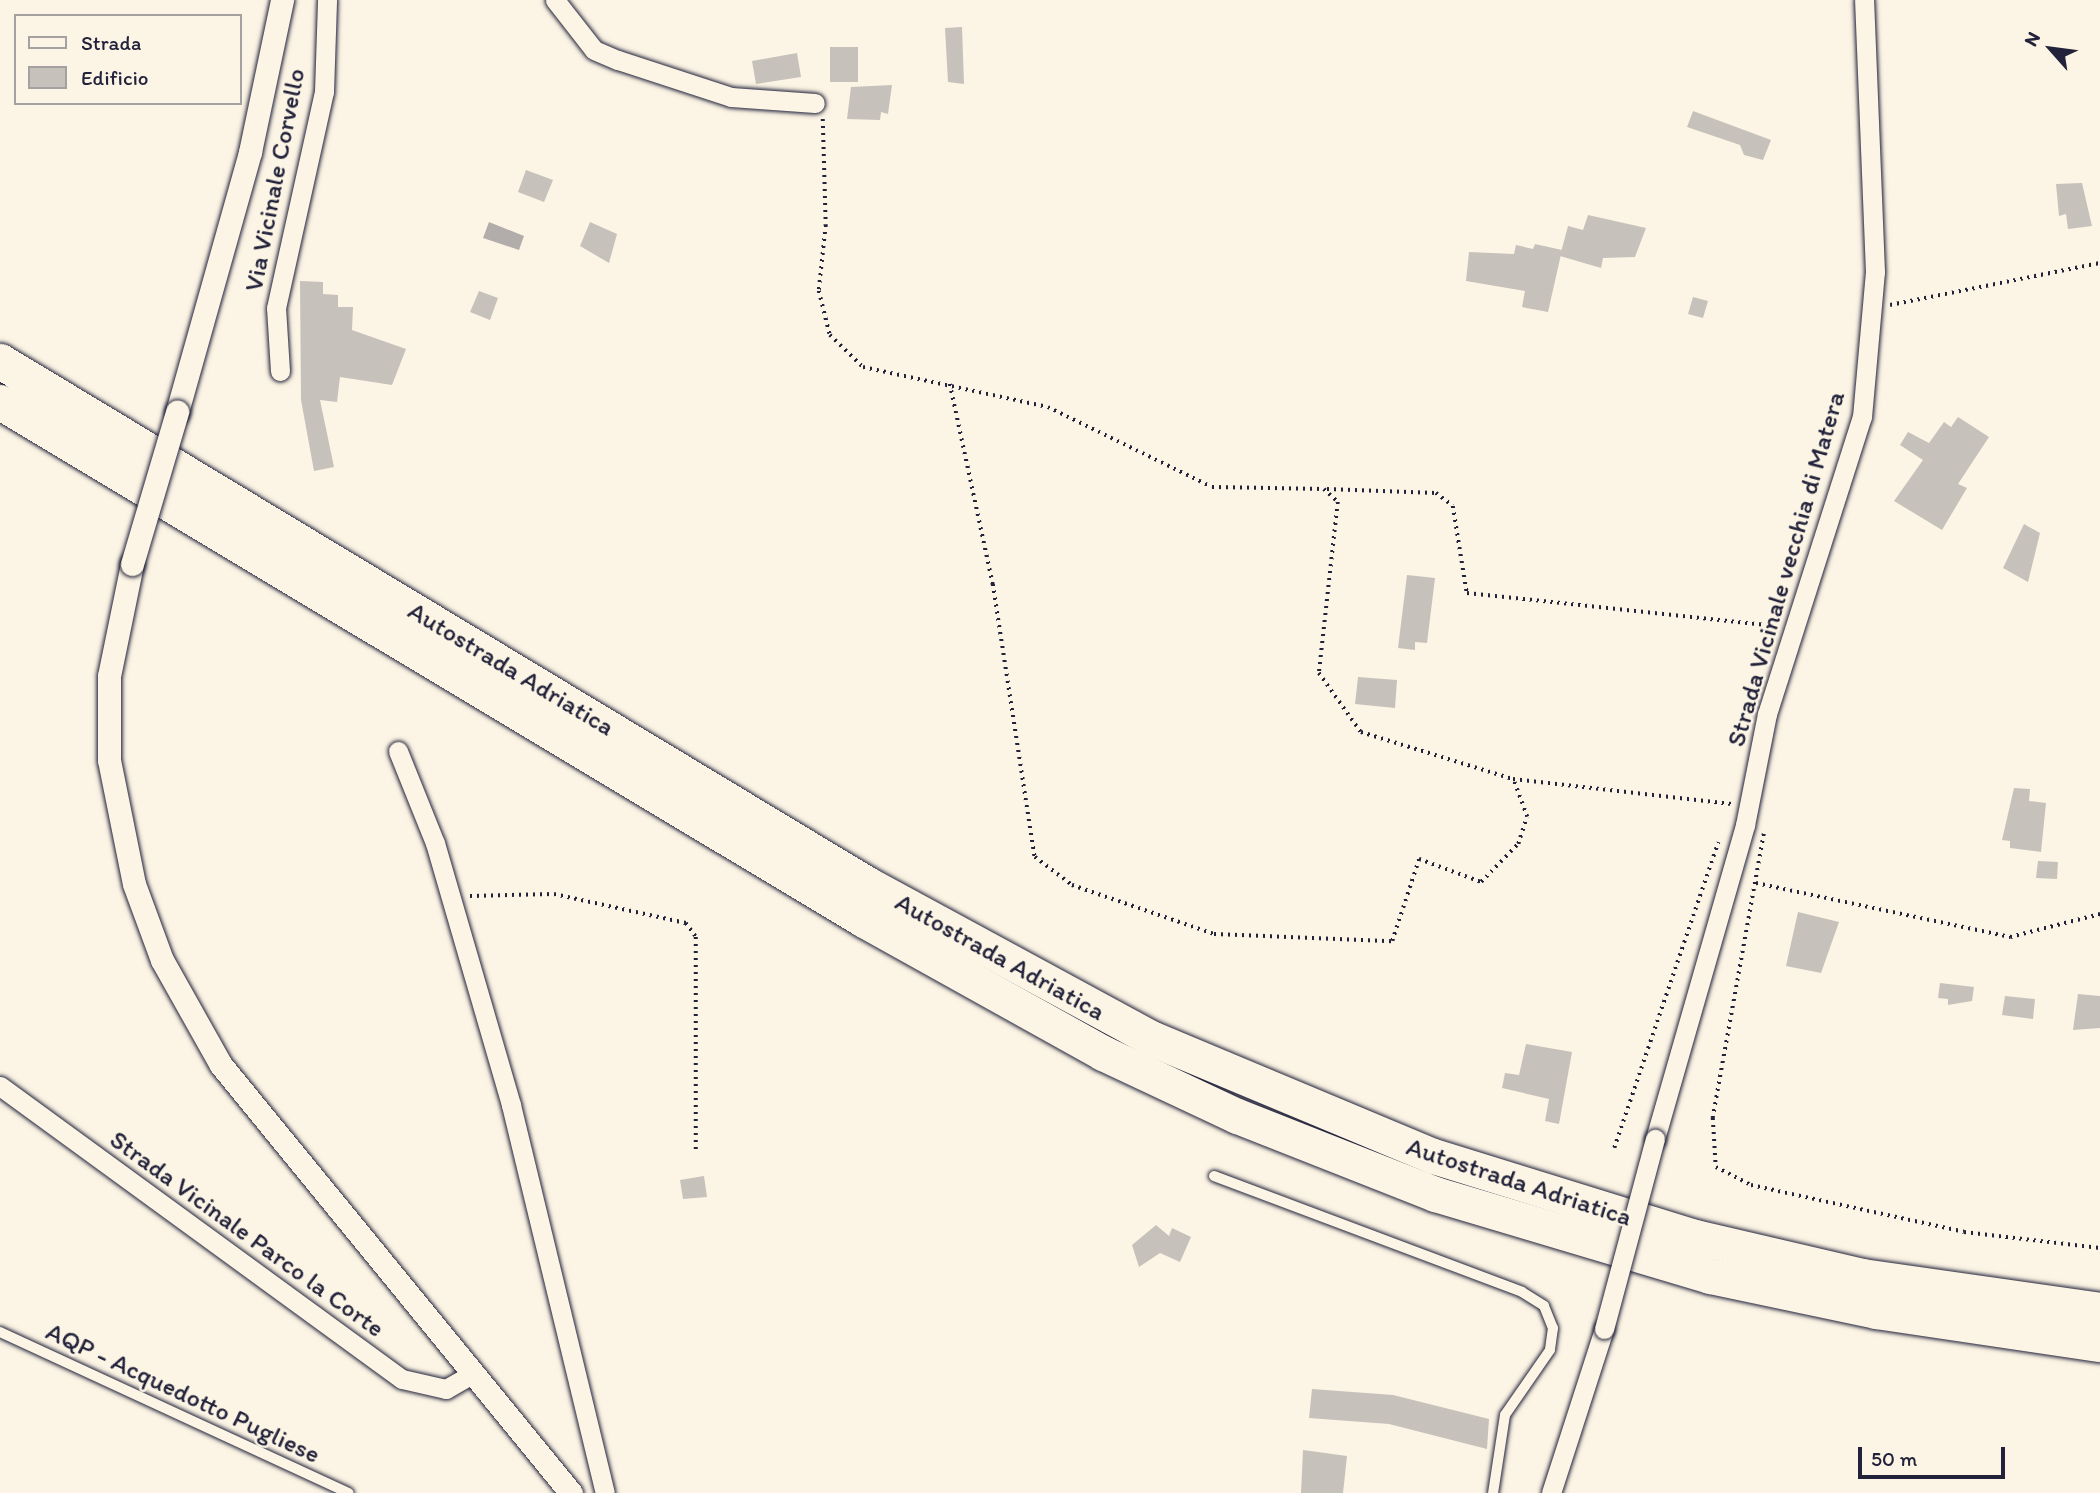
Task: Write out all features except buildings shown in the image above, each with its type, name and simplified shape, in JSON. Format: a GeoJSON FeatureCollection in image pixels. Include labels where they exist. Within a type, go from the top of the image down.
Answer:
{"type":"FeatureCollection","features":[{"type":"Feature","properties":{"kind":"highway","name":"Autostrada Adriatica"},"geometry":{"type":"LineString","coordinates":[[0,361],[867,884],[1165,1044],[1433,1156],[1682,1234],[1862,1276],[2100,1310]]}},
{"type":"Feature","properties":{"kind":"highway","name":"Autostrada Adriatica"},"geometry":{"type":"LineString","coordinates":[[0,402],[864,920],[1103,1052],[1237,1116],[1435,1194],[1710,1276],[1875,1311],[2100,1343]]}},
{"type":"Feature","properties":{"kind":"street"},"geometry":{"type":"LineString","coordinates":[[282,0],[250,152],[132,564],[110,665],[109,760],[131,873],[162,960],[221,1065],[571,1493]]}},
{"type":"Feature","properties":{"kind":"street","name":"Via Vicinale Corvello"},"geometry":{"type":"LineString","coordinates":[[280,371],[276,308],[324,92],[327,0]]}},
{"type":"Feature","properties":{"kind":"street"},"geometry":{"type":"LineString","coordinates":[[555,0],[594,50],[618,60],[731,97],[815,103]]}},
{"type":"Feature","properties":{"kind":"street","name":"Strada Vicinale vecchia di Matera"},"geometry":{"type":"LineString","coordinates":[[1551,1493],[1604,1329],[1794,629],[1861,417],[1874,307],[1864,0]]}},
{"type":"Feature","properties":{"kind":"street"},"geometry":{"type":"LineString","coordinates":[[398,751],[450,896],[514,1118],[605,1493]]}},
{"type":"Feature","properties":{"kind":"street","name":"Strada Vicinale Parco la Corte"},"geometry":{"type":"LineString","coordinates":[[0,1086],[402,1379],[446,1389],[472,1374]]}},
{"type":"Feature","properties":{"kind":"lane"},"geometry":{"type":"LineString","coordinates":[[1214,1175],[1522,1292],[1544,1306],[1553,1328],[1550,1350],[1505,1415],[1493,1493]]}},
{"type":"Feature","properties":{"kind":"lane","name":"AQP - Acquedotto Pugliese"},"geometry":{"type":"LineString","coordinates":[[0,1332],[349,1493]]}},
{"type":"Feature","properties":{"kind":"path"},"geometry":{"type":"LineString","coordinates":[[815,103],[823,112],[827,225],[819,291],[830,335],[863,367],[1048,407],[1212,487],[1436,493],[1452,506],[1468,593],[1794,629]]}},
{"type":"Feature","properties":{"kind":"path"},"geometry":{"type":"LineString","coordinates":[[1874,307],[2100,263]]}},
{"type":"Feature","properties":{"kind":"path"},"geometry":{"type":"LineString","coordinates":[[950,384],[993,584],[1035,857],[1072,884],[1214,934],[1392,942],[1419,859],[1480,882],[1518,844],[1527,817],[1513,779]]}},
{"type":"Feature","properties":{"kind":"path"},"geometry":{"type":"LineString","coordinates":[[1325,489],[1338,502],[1319,673],[1335,702],[1361,732],[1513,779],[1732,804]]}},
{"type":"Feature","properties":{"kind":"path"},"geometry":{"type":"LineString","coordinates":[[1728,813],[1756,767]]}},
{"type":"Feature","properties":{"kind":"path"},"geometry":{"type":"LineString","coordinates":[[1767,820],[1713,1118],[1716,1167],[1751,1185],[1964,1232],[2100,1248]]}},
{"type":"Feature","properties":{"kind":"path"},"geometry":{"type":"LineString","coordinates":[[1614,1148],[1719,839]]}},
{"type":"Feature","properties":{"kind":"path"},"geometry":{"type":"LineString","coordinates":[[1756,883],[2010,937],[2100,914]]}},
{"type":"Feature","properties":{"kind":"path"},"geometry":{"type":"LineString","coordinates":[[450,896],[554,894],[686,923],[696,937],[696,1153]]}},
{"type":"Feature","properties":{"kind":"shaded area"},"geometry":{"type":"Polygon","coordinates":[[[489,222],[524,236],[519,250],[483,238],[489,222]]]}}]}
